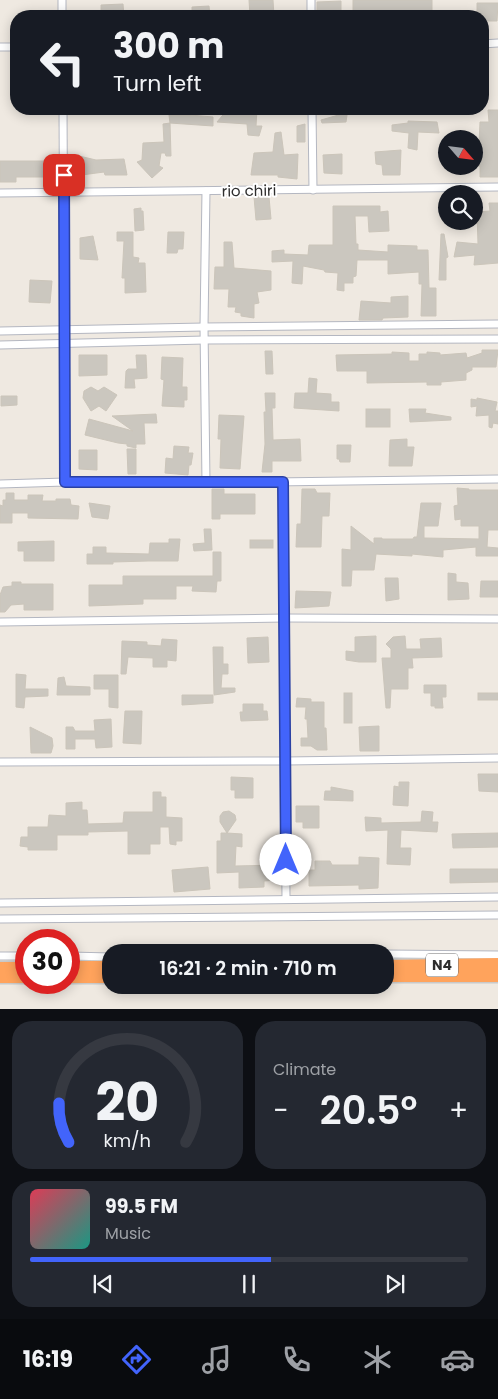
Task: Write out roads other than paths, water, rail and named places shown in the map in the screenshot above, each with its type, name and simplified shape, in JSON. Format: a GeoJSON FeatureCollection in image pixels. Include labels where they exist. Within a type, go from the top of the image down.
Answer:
{"type":"FeatureCollection","features":[{"type":"Feature","properties":{"kind":"highway","name":"N4"},"geometry":{"type":"LineString","coordinates":[[394,966],[498,964]]}},
{"type":"Feature","properties":{"kind":"highway"},"geometry":{"type":"LineString","coordinates":[[80,967],[102,967]]}},
{"type":"Feature","properties":{"kind":"highway"},"geometry":{"type":"LineString","coordinates":[[0,968],[15,968]]}},
{"type":"Feature","properties":{"kind":"highway","name":"N4"},"geometry":{"type":"LineString","coordinates":[[394,976],[498,976]]}},
{"type":"Feature","properties":{"kind":"highway"},"geometry":{"type":"LineString","coordinates":[[0,977],[15,977]]}},
{"type":"Feature","properties":{"kind":"highway"},"geometry":{"type":"LineString","coordinates":[[80,977],[102,977]]}},
{"type":"Feature","properties":{"kind":"street"},"geometry":{"type":"LineString","coordinates":[[63,115],[65,482]]}},
{"type":"Feature","properties":{"kind":"street"},"geometry":{"type":"LineString","coordinates":[[312,115],[313,190]]}},
{"type":"Feature","properties":{"kind":"street","name":"rio chiri"},"geometry":{"type":"LineString","coordinates":[[0,193],[498,187]]}},
{"type":"Feature","properties":{"kind":"street"},"geometry":{"type":"LineString","coordinates":[[206,191],[204,327],[206,484]]}},
{"type":"Feature","properties":{"kind":"street"},"geometry":{"type":"LineString","coordinates":[[0,331],[498,324]]}},
{"type":"Feature","properties":{"kind":"street"},"geometry":{"type":"LineString","coordinates":[[0,344],[205,340],[498,339]]}},
{"type":"Feature","properties":{"kind":"street"},"geometry":{"type":"LineString","coordinates":[[0,484],[65,482],[206,484],[498,479]]}},
{"type":"Feature","properties":{"kind":"street"},"geometry":{"type":"LineString","coordinates":[[283,482],[286,618],[286,899]]}},
{"type":"Feature","properties":{"kind":"street"},"geometry":{"type":"LineString","coordinates":[[0,622],[286,618],[498,619]]}},
{"type":"Feature","properties":{"kind":"street"},"geometry":{"type":"LineString","coordinates":[[0,762],[498,758]]}},
{"type":"Feature","properties":{"kind":"street"},"geometry":{"type":"LineString","coordinates":[[0,903],[498,897]]}},
{"type":"Feature","properties":{"kind":"street"},"geometry":{"type":"LineString","coordinates":[[0,919],[498,915]]}},
{"type":"Feature","properties":{"kind":"street"},"geometry":{"type":"LineString","coordinates":[[394,954],[498,955]]}},
{"type":"Feature","properties":{"kind":"street"},"geometry":{"type":"LineString","coordinates":[[0,956],[15,956]]}},
{"type":"Feature","properties":{"kind":"street"},"geometry":{"type":"LineString","coordinates":[[80,956],[102,957]]}}]}
